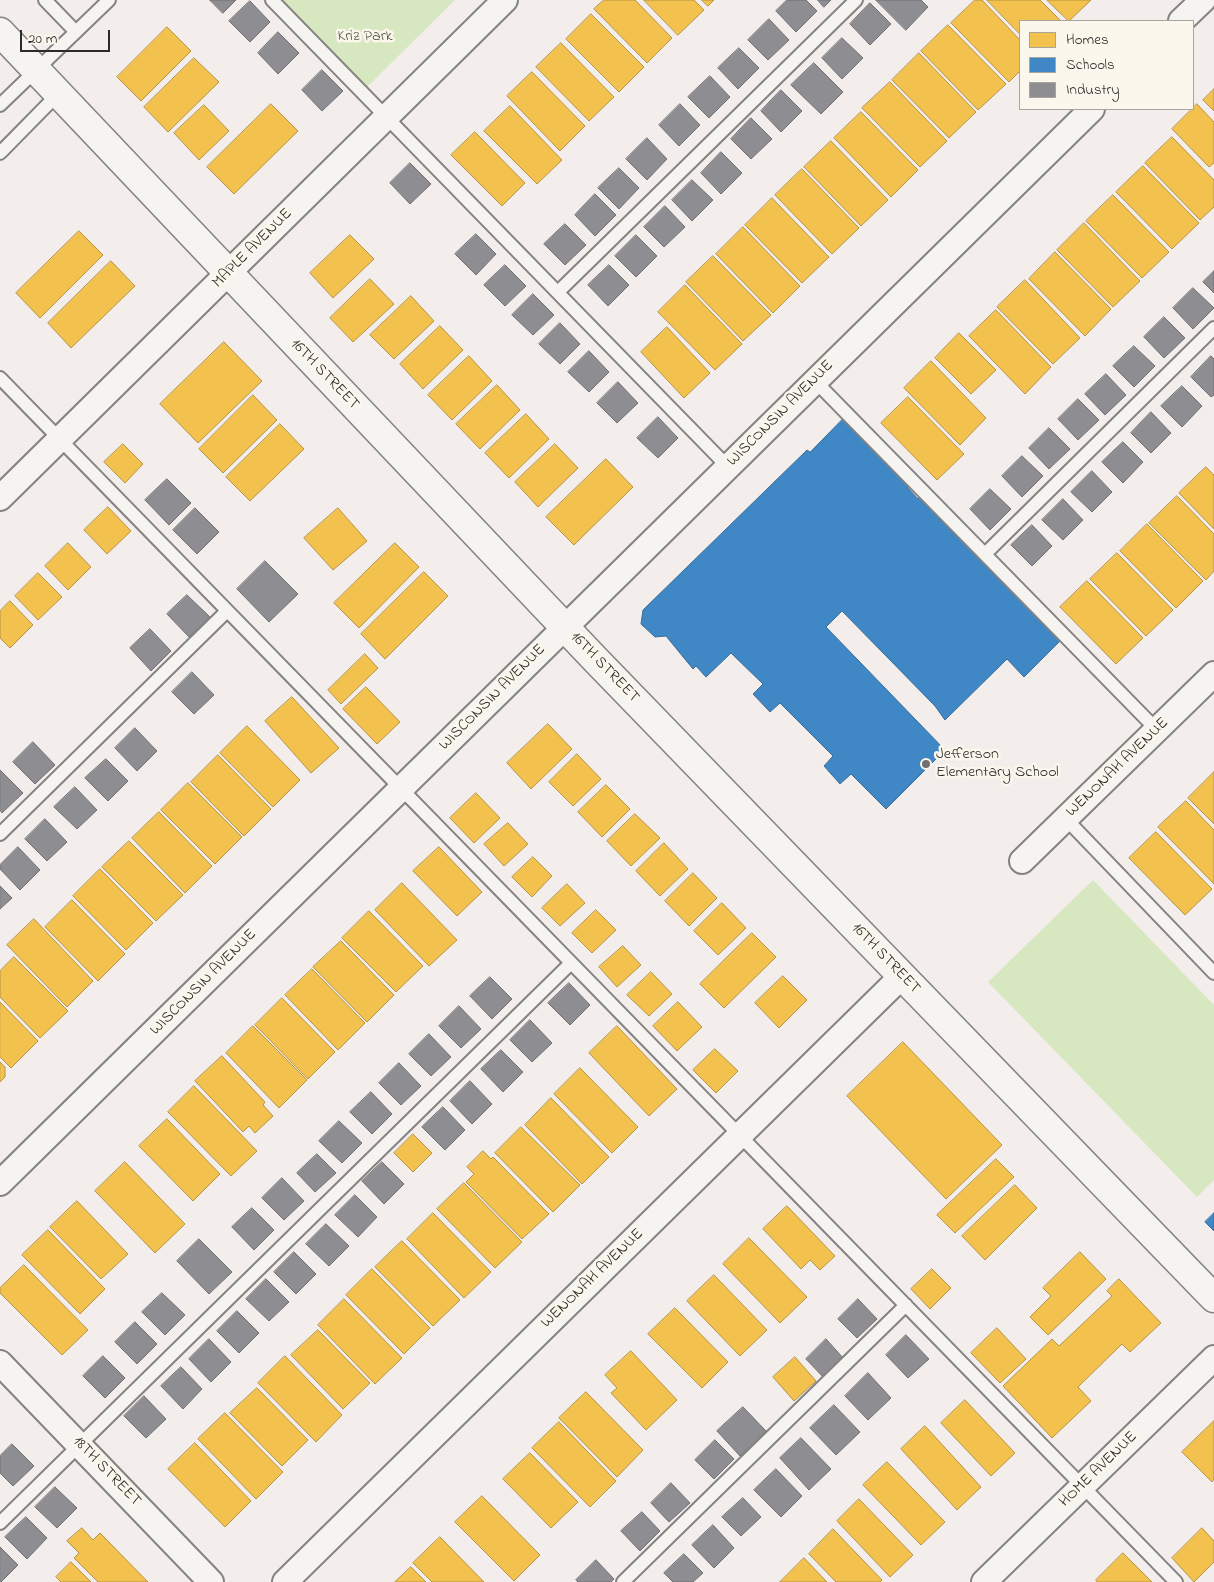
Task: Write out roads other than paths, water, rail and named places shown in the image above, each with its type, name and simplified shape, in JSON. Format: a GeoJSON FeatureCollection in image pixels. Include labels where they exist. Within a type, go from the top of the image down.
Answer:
{"type":"FeatureCollection","features":[{"type":"Feature","properties":{"kind":"street","name":"MAPLE AVENUE"},"geometry":{"type":"LineString","coordinates":[[0,498],[505,0]]}},
{"type":"Feature","properties":{"kind":"street"},"geometry":{"type":"LineString","coordinates":[[1182,20],[1203,0]]}},
{"type":"Feature","properties":{"kind":"street","name":"16TH STREET"},"geometry":{"type":"LineString","coordinates":[[0,32],[564,628],[1214,1298]]}},
{"type":"Feature","properties":{"kind":"street","name":"WISCONSIN AVENUE"},"geometry":{"type":"LineString","coordinates":[[0,1183],[1091,110]]}},
{"type":"Feature","properties":{"kind":"street","name":"WENONAH AVENUE"},"geometry":{"type":"LineString","coordinates":[[1022,861],[1214,674]]}},
{"type":"Feature","properties":{"kind":"street","name":"WENONAH AVENUE"},"geometry":{"type":"LineString","coordinates":[[284,1582],[902,976]]}},
{"type":"Feature","properties":{"kind":"street","name":"HOME AVENUE"},"geometry":{"type":"LineString","coordinates":[[984,1582],[1214,1358]]}},
{"type":"Feature","properties":{"kind":"street","name":"18TH STREET"},"geometry":{"type":"LineString","coordinates":[[0,1363],[211,1582]]}},
{"type":"Feature","properties":{"kind":"lane"},"geometry":{"type":"LineString","coordinates":[[45,0],[76,32]]}},
{"type":"Feature","properties":{"kind":"lane"},"geometry":{"type":"LineString","coordinates":[[0,105],[109,0]]}},
{"type":"Feature","properties":{"kind":"lane"},"geometry":{"type":"LineString","coordinates":[[272,0],[728,467]]}},
{"type":"Feature","properties":{"kind":"lane"},"geometry":{"type":"LineString","coordinates":[[558,292],[856,0]]}},
{"type":"Feature","properties":{"kind":"lane"},"geometry":{"type":"LineString","coordinates":[[0,153],[58,94]]}},
{"type":"Feature","properties":{"kind":"lane"},"geometry":{"type":"LineString","coordinates":[[985,554],[1214,328]]}},
{"type":"Feature","properties":{"kind":"lane"},"geometry":{"type":"LineString","coordinates":[[0,378],[1176,1582]]}},
{"type":"Feature","properties":{"kind":"lane"},"geometry":{"type":"LineString","coordinates":[[815,381],[1157,730]]}},
{"type":"Feature","properties":{"kind":"lane"},"geometry":{"type":"LineString","coordinates":[[0,834],[227,611]]}},
{"type":"Feature","properties":{"kind":"lane"},"geometry":{"type":"LineString","coordinates":[[1066,819],[1214,972]]}},
{"type":"Feature","properties":{"kind":"lane"},"geometry":{"type":"LineString","coordinates":[[0,1522],[571,963]]}},
{"type":"Feature","properties":{"kind":"lane"},"geometry":{"type":"LineString","coordinates":[[624,1582],[906,1305]]}},
{"type":"Feature","properties":{"kind":"place","name":"Jefferson Elementary School"},"geometry":{"type":"Point","coordinates":[926,764]}},
{"type":"Feature","properties":{"kind":"park label","name":"Kriz Park"},"geometry":{"type":"Point","coordinates":[365,37]}}]}
